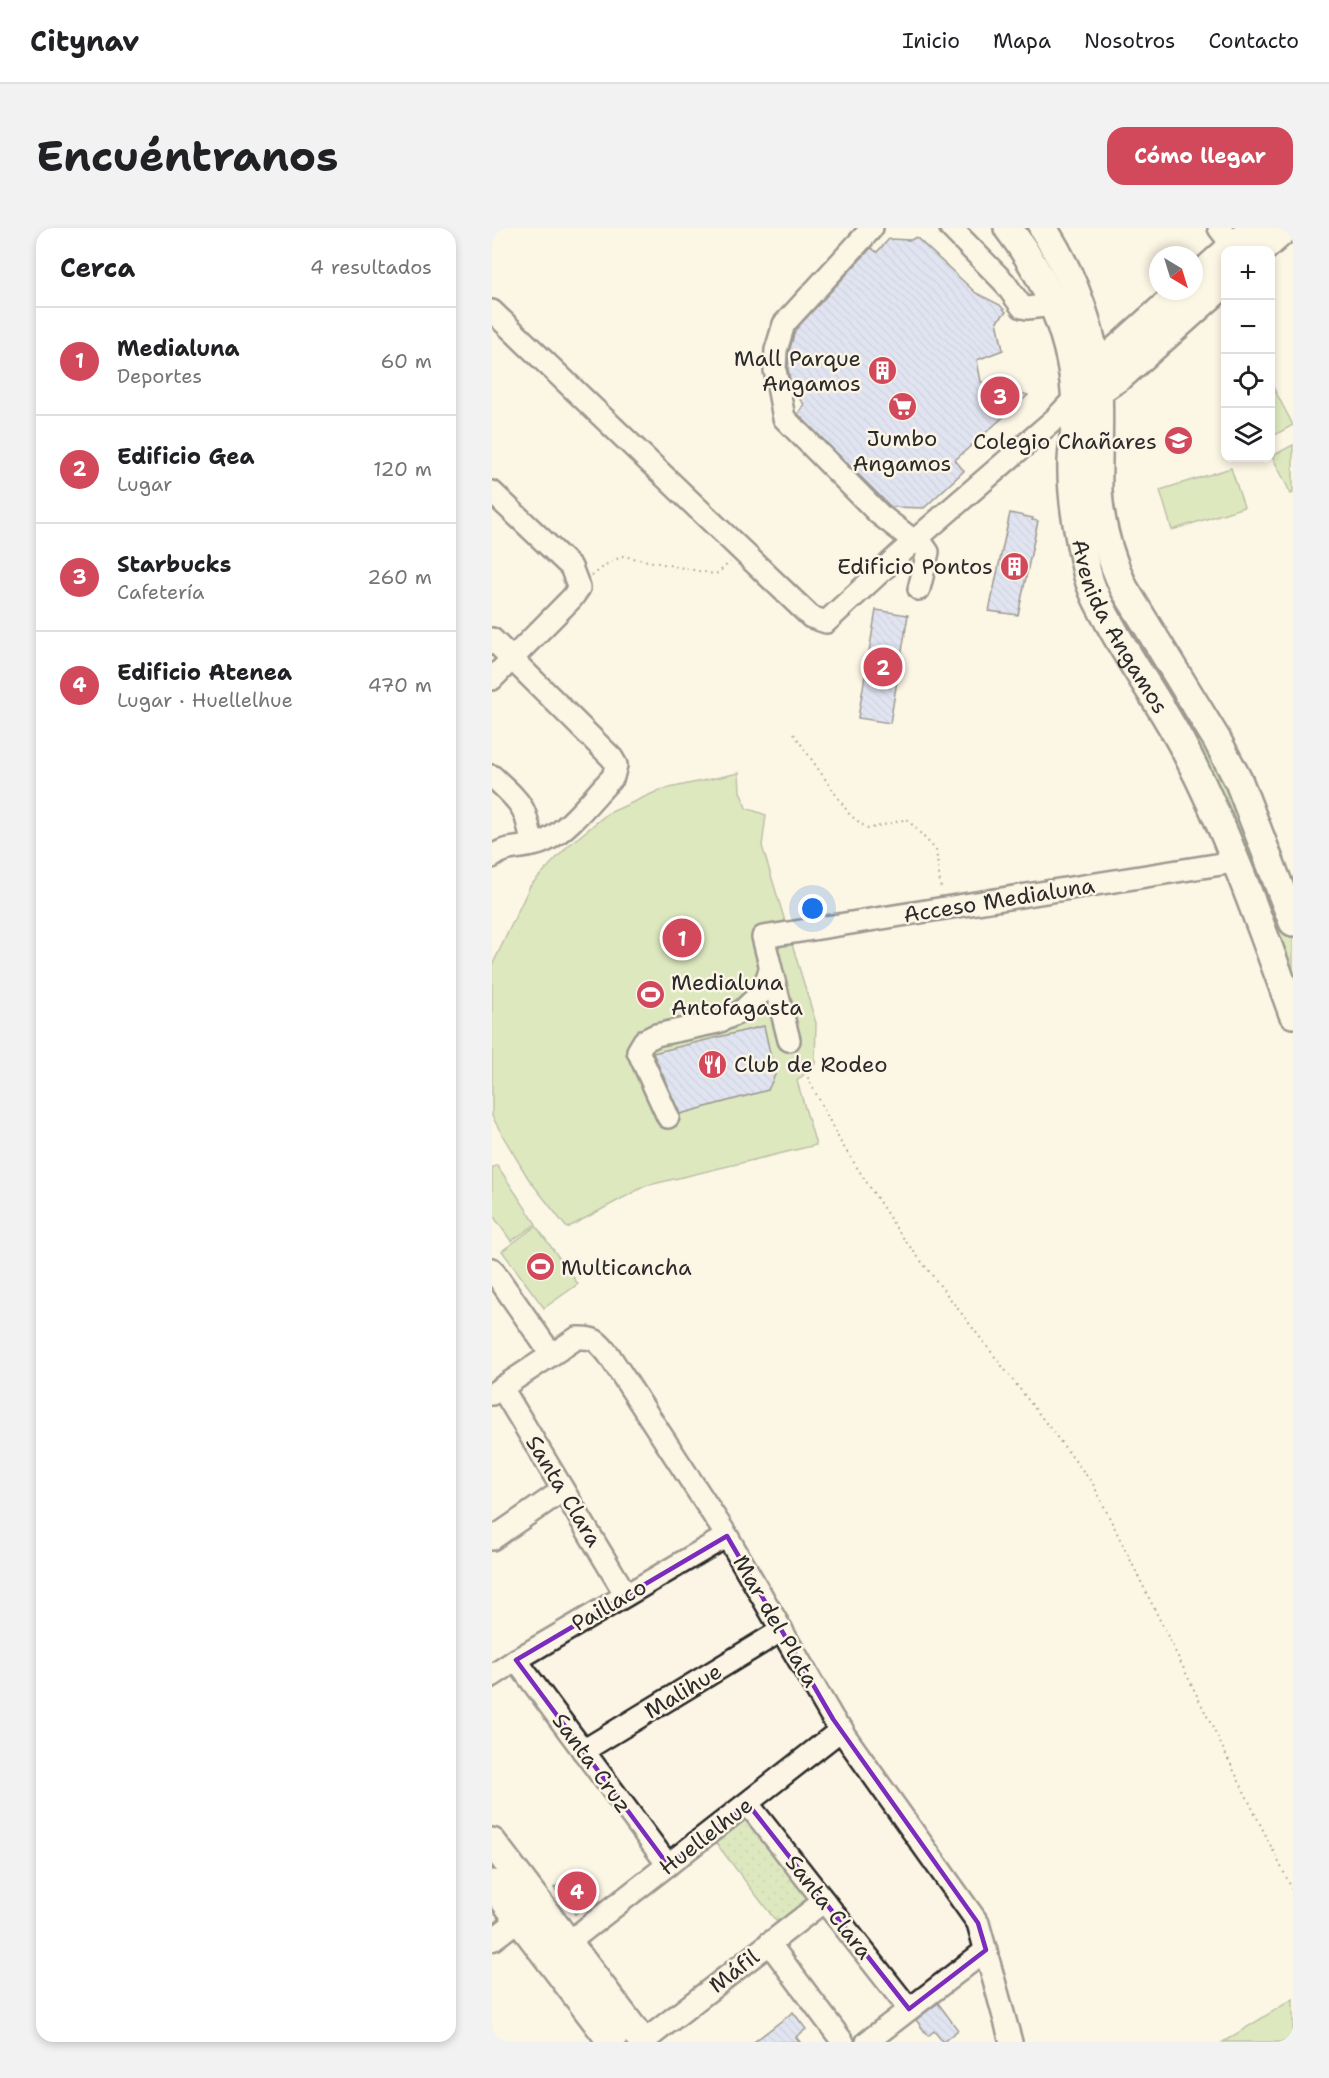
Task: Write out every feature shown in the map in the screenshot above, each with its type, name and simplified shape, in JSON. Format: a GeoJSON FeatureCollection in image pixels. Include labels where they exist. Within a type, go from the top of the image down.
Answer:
{"type":"FeatureCollection","features":[{"type":"Feature","properties":{"kind":"main road","name":"Avenida Angamos"},"geometry":{"type":"LineString","coordinates":[[1008,228],[1032,263],[1054,304],[1068,348],[1114,567],[1124,588],[1217,740],[1239,782],[1293,922]]}},
{"type":"Feature","properties":{"kind":"main road"},"geometry":{"type":"LineString","coordinates":[[1228,246],[1253,228]]}},
{"type":"Feature","properties":{"kind":"main road"},"geometry":{"type":"LineString","coordinates":[[1266,246],[1286,228]]}},
{"type":"Feature","properties":{"kind":"main road","name":"Avenida Angamos"},"geometry":{"type":"LineString","coordinates":[[1048,234],[1074,285],[1093,347],[1080,397],[1072,460],[1074,506],[1086,572],[1101,608],[1120,643],[1168,717],[1188,755],[1234,862],[1293,1014]]}},
{"type":"Feature","properties":{"kind":"main road"},"geometry":{"type":"LineString","coordinates":[[1203,272],[1221,253]]}},
{"type":"Feature","properties":{"kind":"main road"},"geometry":{"type":"LineString","coordinates":[[1080,397],[1122,375],[1221,286]]}},
{"type":"Feature","properties":{"kind":"main road"},"geometry":{"type":"LineString","coordinates":[[1080,397],[1173,300]]}},
{"type":"Feature","properties":{"kind":"main road"},"geometry":{"type":"LineString","coordinates":[[492,1842],[529,1912],[612,2042]]}},
{"type":"Feature","properties":{"kind":"main road"},"geometry":{"type":"LineString","coordinates":[[492,1884],[569,1942],[643,2042]]}},
{"type":"Feature","properties":{"kind":"street"},"geometry":{"type":"LineString","coordinates":[[872,228],[784,324],[776,350],[777,391],[784,418],[879,514],[916,539],[928,552],[919,589]]}},
{"type":"Feature","properties":{"kind":"street"},"geometry":{"type":"LineString","coordinates":[[951,228],[1004,282],[1022,307],[1054,304]]}},
{"type":"Feature","properties":{"kind":"street"},"geometry":{"type":"LineString","coordinates":[[492,311],[811,616],[826,622],[916,539],[1080,397]]}},
{"type":"Feature","properties":{"kind":"street"},"geometry":{"type":"LineString","coordinates":[[492,492],[571,567],[579,588],[572,598],[492,679]]}},
{"type":"Feature","properties":{"kind":"street"},"geometry":{"type":"LineString","coordinates":[[492,639],[612,758],[616,765],[613,777],[560,832],[544,842],[500,851],[492,857]]}},
{"type":"Feature","properties":{"kind":"street"},"geometry":{"type":"LineString","coordinates":[[492,776],[522,805],[529,820],[532,845]]}},
{"type":"Feature","properties":{"kind":"street","name":"Acceso Medialuna"},"geometry":{"type":"LineString","coordinates":[[770,970],[763,937],[1234,862]]}},
{"type":"Feature","properties":{"kind":"street"},"geometry":{"type":"LineString","coordinates":[[770,970],[789,1040]]}},
{"type":"Feature","properties":{"kind":"street"},"geometry":{"type":"LineString","coordinates":[[668,1117],[638,1051],[644,1041],[656,1035],[718,1022],[742,1011],[762,992],[770,970]]}},
{"type":"Feature","properties":{"kind":"street"},"geometry":{"type":"LineString","coordinates":[[492,1269],[551,1354],[497,1391]]}},
{"type":"Feature","properties":{"kind":"street","name":"Mar del Plata"},"geometry":{"type":"LineString","coordinates":[[551,1354],[577,1338],[589,1337],[596,1340],[609,1355],[727,1536],[833,1719],[966,1903],[978,1923],[1011,2042]]}},
{"type":"Feature","properties":{"kind":"street","name":"Santa Clara"},"geometry":{"type":"LineString","coordinates":[[497,1391],[563,1490],[626,1595]]}},
{"type":"Feature","properties":{"kind":"street"},"geometry":{"type":"LineString","coordinates":[[492,1539],[563,1490]]}},
{"type":"Feature","properties":{"kind":"street","name":"Paillaco"},"geometry":{"type":"LineString","coordinates":[[492,1676],[727,1536]]}},
{"type":"Feature","properties":{"kind":"street","name":"Malihue"},"geometry":{"type":"LineString","coordinates":[[583,1751],[782,1630]]}},
{"type":"Feature","properties":{"kind":"street","name":"Santa Cruz"},"geometry":{"type":"LineString","coordinates":[[516,1660],[668,1865]]}},
{"type":"Feature","properties":{"kind":"street","name":"Huellelhue"},"geometry":{"type":"LineString","coordinates":[[569,1942],[842,1729]]}},
{"type":"Feature","properties":{"kind":"street","name":"Santa Clara"},"geometry":{"type":"LineString","coordinates":[[748,1804],[909,2009]]}},
{"type":"Feature","properties":{"kind":"street","name":"Máfil"},"geometry":{"type":"LineString","coordinates":[[643,2042],[824,1901]]}},
{"type":"Feature","properties":{"kind":"street"},"geometry":{"type":"LineString","coordinates":[[492,1940],[529,1912]]}},
{"type":"Feature","properties":{"kind":"street"},"geometry":{"type":"LineString","coordinates":[[769,1943],[838,2040]]}},
{"type":"Feature","properties":{"kind":"street"},"geometry":{"type":"LineString","coordinates":[[867,2042],[986,1950]]}},
{"type":"Feature","properties":{"kind":"path"},"geometry":{"type":"LineString","coordinates":[[579,588],[607,564],[623,556],[714,574],[724,568],[742,550]]}},
{"type":"Feature","properties":{"kind":"path"},"geometry":{"type":"LineString","coordinates":[[794,734],[850,815],[868,829],[907,819],[936,850],[944,908]]}},
{"type":"Feature","properties":{"kind":"path"},"geometry":{"type":"LineString","coordinates":[[789,1040],[840,1141],[898,1231],[1093,1484],[1293,1891]]}},
{"type":"Feature","properties":{"kind":"highlighted area"},"geometry":{"type":"Polygon","coordinates":[[[727,1536],[833,1719],[978,1923],[986,1950],[909,2009],[748,1804],[668,1865],[516,1660],[727,1536]]]}},
{"type":"Feature","properties":{"kind":"green space"},"geometry":{"type":"Polygon","coordinates":[[[1275,391],[1293,425],[1275,435],[1275,391]]]}},
{"type":"Feature","properties":{"kind":"green space"},"geometry":{"type":"Polygon","coordinates":[[[1293,445],[1293,493],[1291,494],[1275,462],[1275,454],[1293,445]]]}},
{"type":"Feature","properties":{"kind":"green space"},"geometry":{"type":"Polygon","coordinates":[[[1231,468],[1244,507],[1172,530],[1160,490],[1231,468]]]}},
{"type":"Feature","properties":{"kind":"green space"},"geometry":{"type":"Polygon","coordinates":[[[1131,608],[1232,781],[1293,936],[1293,981],[1234,824],[1198,745],[1142,657],[1119,615],[1131,608]]]}},
{"type":"Feature","properties":{"kind":"green space","name":"Medialuna Antofagasta"},"geometry":{"type":"Polygon","coordinates":[[[739,773],[740,791],[746,808],[766,815],[762,846],[816,1023],[815,1064],[797,1081],[816,1145],[645,1186],[567,1228],[528,1178],[492,1116],[492,966],[530,886],[568,846],[607,814],[660,790],[739,773]]]}},
{"type":"Feature","properties":{"kind":"green space","name":"Multicancha"},"geometry":{"type":"Polygon","coordinates":[[[497,1165],[536,1224],[511,1241],[492,1214],[492,1168],[497,1165]]]}},
{"type":"Feature","properties":{"kind":"green space","name":"Multicancha"},"geometry":{"type":"Polygon","coordinates":[[[536,1226],[578,1284],[544,1308],[502,1251],[536,1226]]]}},
{"type":"Feature","properties":{"kind":"green space"},"geometry":{"type":"Polygon","coordinates":[[[750,1817],[808,1892],[804,1903],[797,1911],[776,1921],[716,1843],[750,1817]]]}},
{"type":"Feature","properties":{"kind":"green space"},"geometry":{"type":"Polygon","coordinates":[[[1293,1999],[1293,2042],[1223,2042],[1293,1999]]]}},
{"type":"Feature","properties":{"kind":"building","name":"Mall Parque Angamos"},"geometry":{"type":"Polygon","coordinates":[[[916,237],[976,293],[1000,305],[1006,312],[997,321],[1003,350],[977,360],[981,382],[1028,395],[955,460],[964,471],[924,508],[891,507],[798,414],[804,404],[792,391],[788,369],[789,352],[795,330],[871,248],[877,252],[889,239],[911,240],[916,237]]]}},
{"type":"Feature","properties":{"kind":"building","name":"Edificio Pontos"},"geometry":{"type":"Polygon","coordinates":[[[1010,513],[1038,521],[1018,615],[989,611],[1010,513]]]}},
{"type":"Feature","properties":{"kind":"building"},"geometry":{"type":"Polygon","coordinates":[[[876,610],[908,615],[890,723],[858,718],[876,610]]]}},
{"type":"Feature","properties":{"kind":"building","name":"Club de Rodeo"},"geometry":{"type":"Polygon","coordinates":[[[764,1026],[775,1075],[768,1090],[680,1114],[653,1053],[764,1026]]]}},
{"type":"Feature","properties":{"kind":"building"},"geometry":{"type":"Polygon","coordinates":[[[580,1868],[600,1894],[575,1914],[554,1888],[580,1868]]]}},
{"type":"Feature","properties":{"kind":"building"},"geometry":{"type":"Polygon","coordinates":[[[938,2003],[958,2030],[943,2042],[934,2031],[928,2036],[916,2020],[938,2003]]]}},
{"type":"Feature","properties":{"kind":"building"},"geometry":{"type":"Polygon","coordinates":[[[793,2012],[806,2029],[796,2037],[800,2042],[754,2042],[793,2012]]]}},
{"type":"Feature","properties":{"kind":"place","name":"Mall Parque Angamos"},"geometry":{"type":"Point","coordinates":[882,371]}},
{"type":"Feature","properties":{"kind":"place","name":"Starbucks"},"geometry":{"type":"Point","coordinates":[1000,396]}},
{"type":"Feature","properties":{"kind":"place","name":"Jumbo Angamos"},"geometry":{"type":"Point","coordinates":[902,406]}},
{"type":"Feature","properties":{"kind":"place","name":"Colegio Chañares"},"geometry":{"type":"Point","coordinates":[1178,441]}},
{"type":"Feature","properties":{"kind":"place","name":"Edificio Pontos"},"geometry":{"type":"Point","coordinates":[1014,566]}},
{"type":"Feature","properties":{"kind":"place","name":"Edificio Gea"},"geometry":{"type":"Point","coordinates":[883,667]}},
{"type":"Feature","properties":{"kind":"place","name":"Medialuna"},"geometry":{"type":"Point","coordinates":[682,938]}},
{"type":"Feature","properties":{"kind":"place","name":"Medialuna Antofagasta"},"geometry":{"type":"Point","coordinates":[650,995]}},
{"type":"Feature","properties":{"kind":"place","name":"Club de Rodeo"},"geometry":{"type":"Point","coordinates":[713,1064]}},
{"type":"Feature","properties":{"kind":"place","name":"Multicancha"},"geometry":{"type":"Point","coordinates":[540,1267]}},
{"type":"Feature","properties":{"kind":"place","name":"Edificio Atenea"},"geometry":{"type":"Point","coordinates":[577,1891]}}]}
